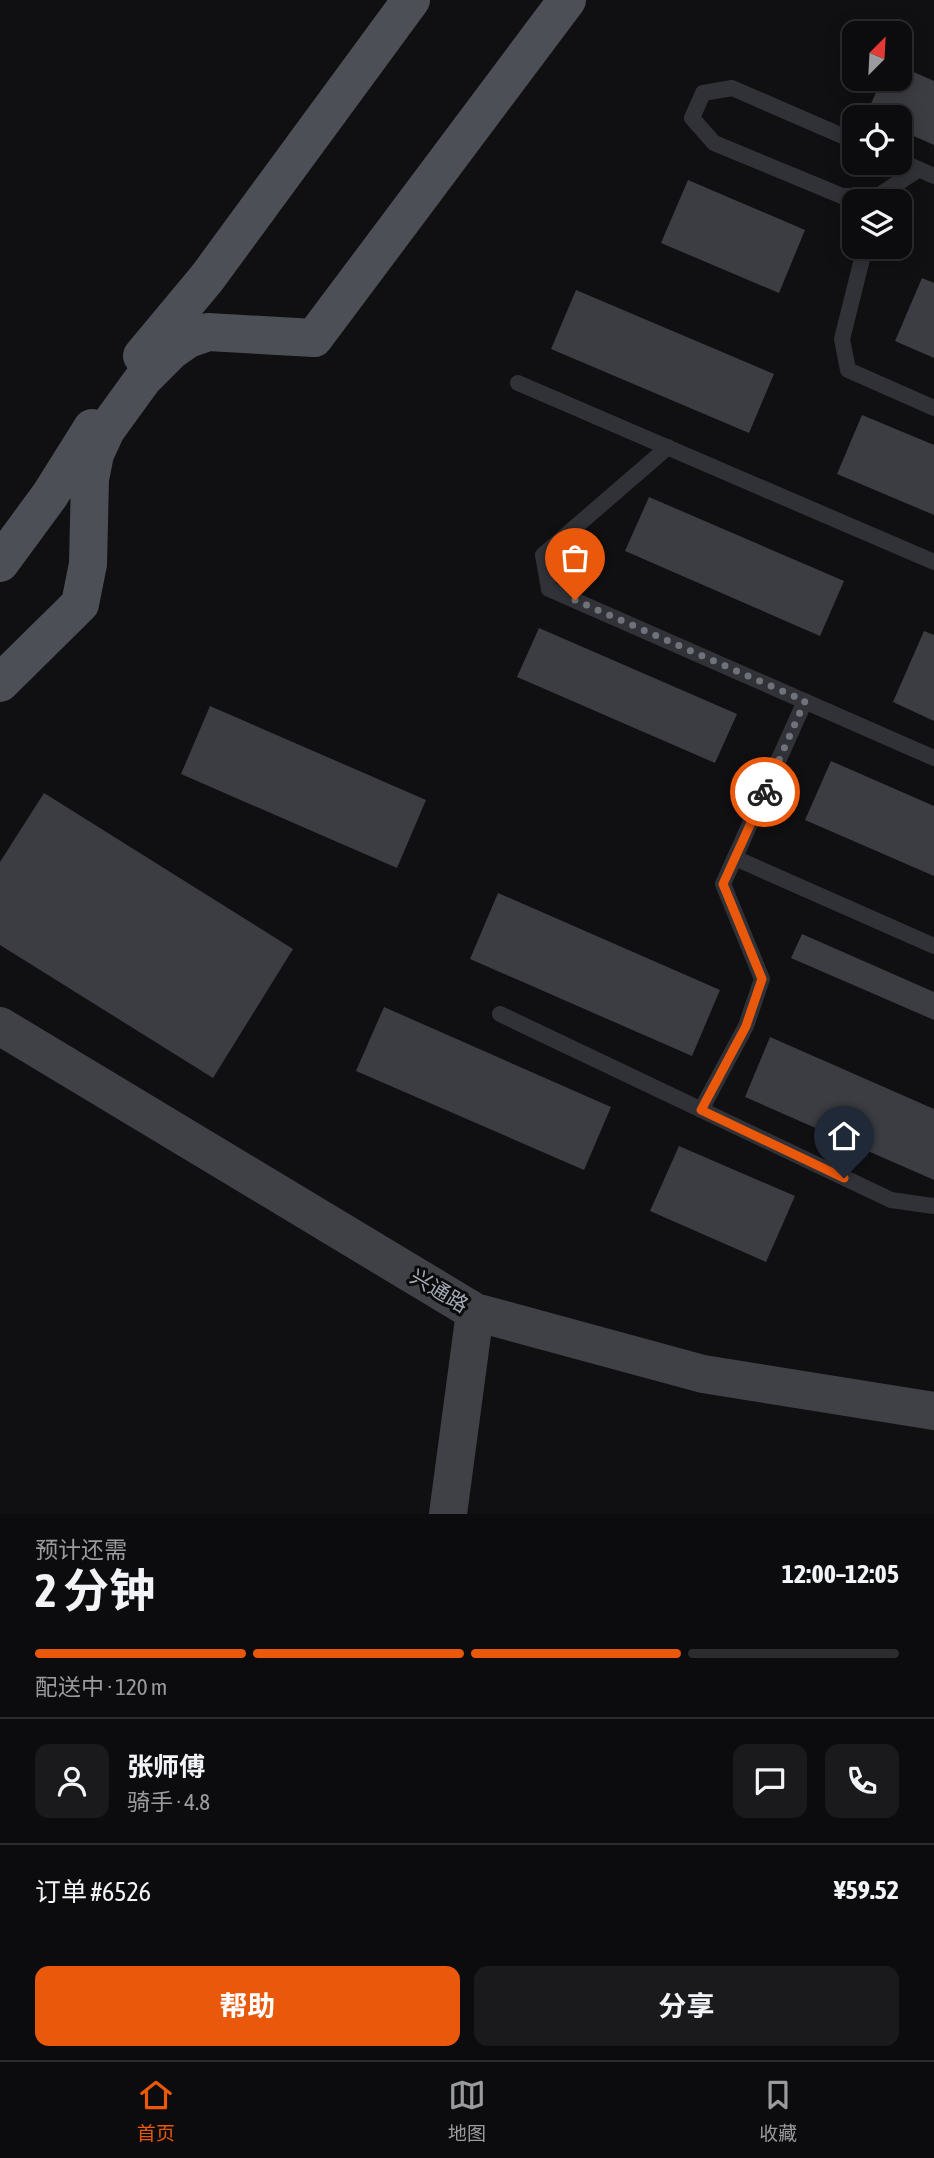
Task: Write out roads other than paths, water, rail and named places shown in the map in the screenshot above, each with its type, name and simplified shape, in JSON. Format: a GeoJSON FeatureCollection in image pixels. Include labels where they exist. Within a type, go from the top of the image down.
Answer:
{"type":"FeatureCollection","features":[{"type":"Feature","properties":{"kind":"main road"},"geometry":{"type":"LineString","coordinates":[[0,563],[50,495],[130,370],[207,278],[411,0]]}},
{"type":"Feature","properties":{"kind":"main road"},"geometry":{"type":"LineString","coordinates":[[0,683],[80,604],[88,564],[90,479],[95,454],[106,430],[143,379],[171,351],[188,339],[208,332],[314,338],[567,0]]}},
{"type":"Feature","properties":{"kind":"street","name":"兴通路"},"geometry":{"type":"LineString","coordinates":[[0,1026],[475,1312],[703,1374],[934,1411]]}},
{"type":"Feature","properties":{"kind":"street"},"geometry":{"type":"LineString","coordinates":[[448,1514],[475,1312]]}},
{"type":"Feature","properties":{"kind":"lane"},"geometry":{"type":"LineString","coordinates":[[842,136],[732,88],[703,93],[692,118],[714,143],[842,196]]}},
{"type":"Feature","properties":{"kind":"lane"},"geometry":{"type":"LineString","coordinates":[[896,189],[927,172]]}},
{"type":"Feature","properties":{"kind":"lane"},"geometry":{"type":"LineString","coordinates":[[862,259],[842,338],[848,370],[934,408]]}},
{"type":"Feature","properties":{"kind":"lane"},"geometry":{"type":"LineString","coordinates":[[518,383],[934,562]]}},
{"type":"Feature","properties":{"kind":"lane"},"geometry":{"type":"LineString","coordinates":[[668,447],[543,555],[549,589],[934,758]]}},
{"type":"Feature","properties":{"kind":"lane"},"geometry":{"type":"LineString","coordinates":[[701,1110],[746,1026],[762,979],[723,884],[805,701]]}},
{"type":"Feature","properties":{"kind":"lane"},"geometry":{"type":"LineString","coordinates":[[735,858],[934,946]]}},
{"type":"Feature","properties":{"kind":"lane"},"geometry":{"type":"LineString","coordinates":[[500,1013],[891,1200],[934,1206]]}}]}
